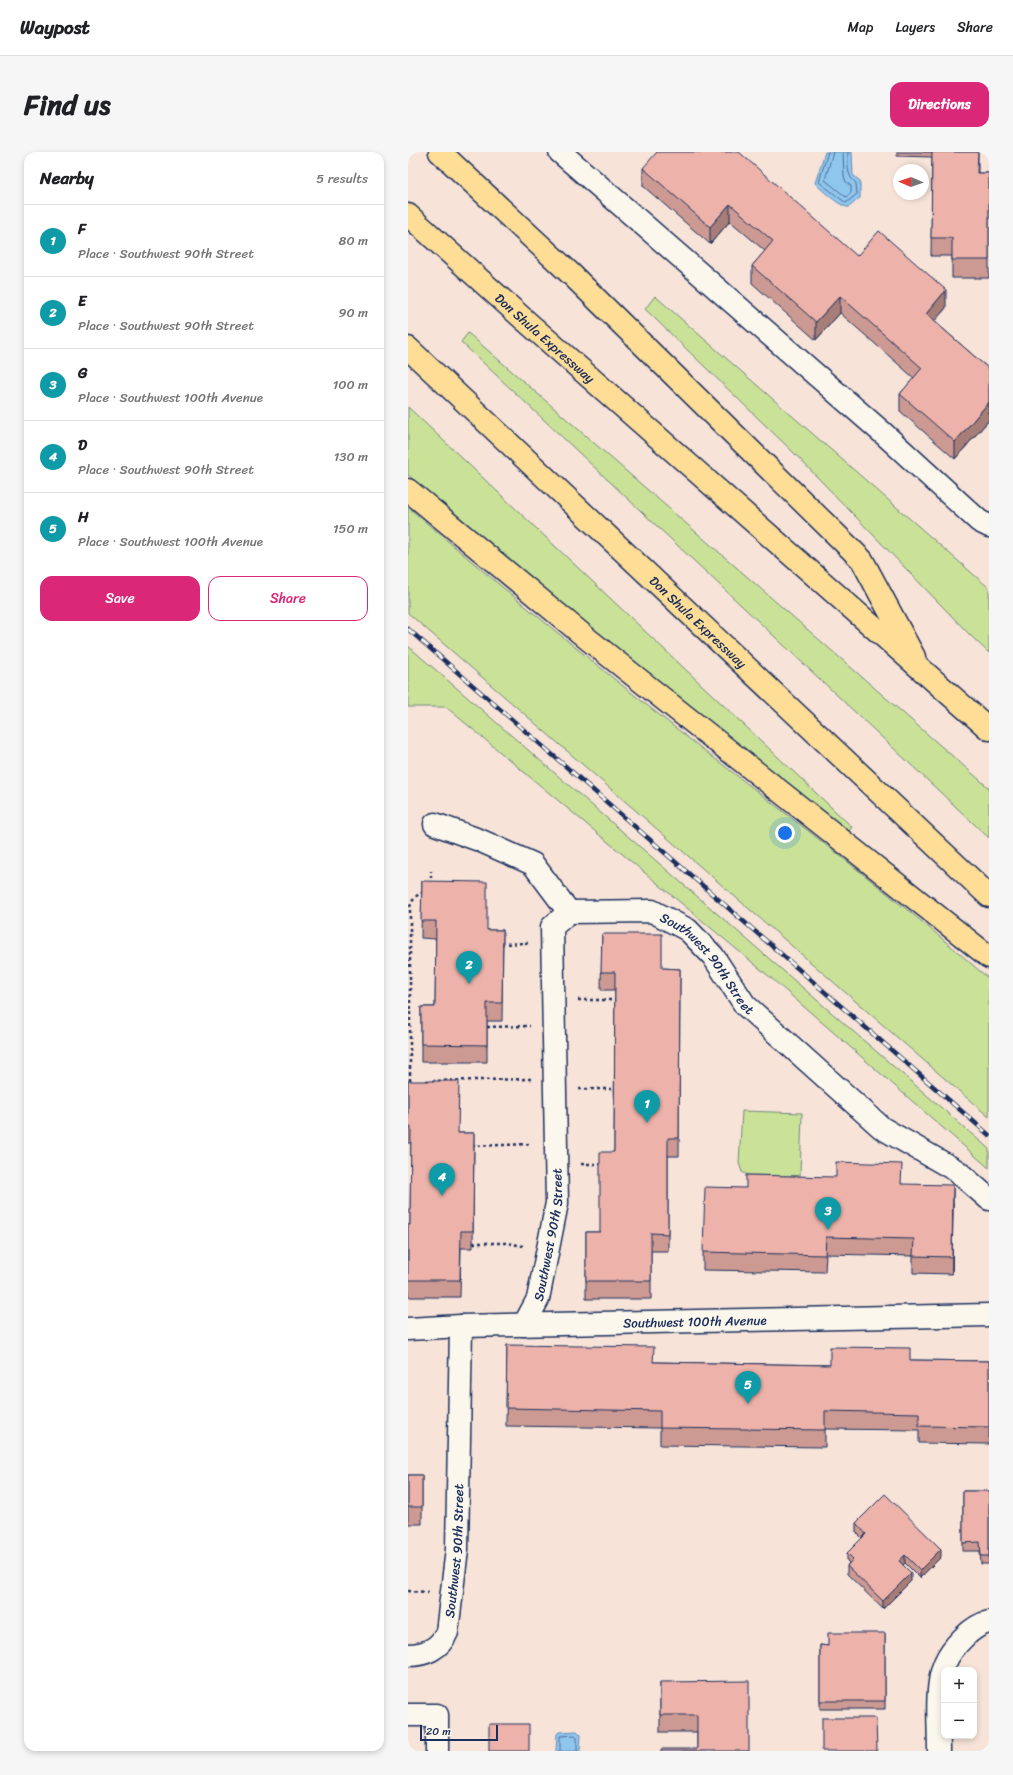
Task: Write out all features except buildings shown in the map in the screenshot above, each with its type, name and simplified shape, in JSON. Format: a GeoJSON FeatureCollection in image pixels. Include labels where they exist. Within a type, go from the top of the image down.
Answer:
{"type":"FeatureCollection","features":[{"type":"Feature","properties":{"kind":"highway"},"geometry":{"type":"LineString","coordinates":[[440,152],[573,276],[862,560],[921,670]]}},
{"type":"Feature","properties":{"kind":"highway","name":"Don Shula Expressway"},"geometry":{"type":"LineString","coordinates":[[408,215],[519,315],[989,729]]}},
{"type":"Feature","properties":{"kind":"highway","name":"Don Shula Expressway"},"geometry":{"type":"LineString","coordinates":[[408,348],[989,896]]}},
{"type":"Feature","properties":{"kind":"highway"},"geometry":{"type":"LineString","coordinates":[[408,490],[588,640],[989,957]]}},
{"type":"Feature","properties":{"kind":"street"},"geometry":{"type":"LineString","coordinates":[[560,152],[884,434],[979,521],[989,526]]}},
{"type":"Feature","properties":{"kind":"street"},"geometry":{"type":"LineString","coordinates":[[435,824],[479,840],[533,864],[569,912]]}},
{"type":"Feature","properties":{"kind":"street","name":"Southwest 90th Street"},"geometry":{"type":"LineString","coordinates":[[524,1325],[538,1299],[557,1203],[552,927],[569,912],[652,911],[688,930],[713,956],[745,1005],[882,1128],[957,1171],[989,1199]]}},
{"type":"Feature","properties":{"kind":"street","name":"Southwest 100th Avenue"},"geometry":{"type":"LineString","coordinates":[[408,1328],[986,1316]]}},
{"type":"Feature","properties":{"kind":"street","name":"Southwest 90th Street"},"geometry":{"type":"LineString","coordinates":[[408,1656],[419,1655],[430,1651],[442,1641],[447,1632],[457,1549],[461,1326]]}},
{"type":"Feature","properties":{"kind":"street"},"geometry":{"type":"LineString","coordinates":[[939,1751],[940,1687],[941,1675],[945,1663],[959,1642],[976,1628],[989,1622]]}},
{"type":"Feature","properties":{"kind":"street"},"geometry":{"type":"LineString","coordinates":[[408,1715],[437,1715],[437,1751]]}},
{"type":"Feature","properties":{"kind":"path"},"geometry":{"type":"LineString","coordinates":[[418,1081],[409,1081],[410,907],[412,900],[418,895],[429,890],[431,871]]}},
{"type":"Feature","properties":{"kind":"path"},"geometry":{"type":"LineString","coordinates":[[495,944],[535,942]]}},
{"type":"Feature","properties":{"kind":"path"},"geometry":{"type":"LineString","coordinates":[[574,1000],[615,1000]]}},
{"type":"Feature","properties":{"kind":"path"},"geometry":{"type":"LineString","coordinates":[[487,1026],[535,1026]]}},
{"type":"Feature","properties":{"kind":"path"},"geometry":{"type":"LineString","coordinates":[[426,1081],[536,1079]]}},
{"type":"Feature","properties":{"kind":"path"},"geometry":{"type":"LineString","coordinates":[[576,1089],[615,1089]]}},
{"type":"Feature","properties":{"kind":"path"},"geometry":{"type":"LineString","coordinates":[[466,1146],[536,1144]]}},
{"type":"Feature","properties":{"kind":"path"},"geometry":{"type":"LineString","coordinates":[[575,1164],[607,1164]]}},
{"type":"Feature","properties":{"kind":"path"},"geometry":{"type":"LineString","coordinates":[[473,1243],[506,1243],[525,1247]]}},
{"type":"Feature","properties":{"kind":"green space"},"geometry":{"type":"Polygon","coordinates":[[[655,296],[989,588],[989,653],[793,452],[645,309],[655,296]]]}},
{"type":"Feature","properties":{"kind":"green space"},"geometry":{"type":"Polygon","coordinates":[[[468,333],[989,788],[989,838],[461,342],[468,333]]]}},
{"type":"Feature","properties":{"kind":"green space"},"geometry":{"type":"Polygon","coordinates":[[[408,407],[852,827],[849,831],[738,746],[686,702],[622,653],[408,475],[408,407]]]}},
{"type":"Feature","properties":{"kind":"green space"},"geometry":{"type":"Polygon","coordinates":[[[408,507],[587,657],[881,888],[989,979],[989,1117],[408,613],[408,507]]]}},
{"type":"Feature","properties":{"kind":"green space"},"geometry":{"type":"Polygon","coordinates":[[[408,646],[989,1149],[989,1168],[771,978],[446,707],[408,707],[408,646]]]}},
{"type":"Feature","properties":{"kind":"green space"},"geometry":{"type":"Polygon","coordinates":[[[742,1111],[802,1113],[800,1176],[748,1175],[742,1172],[739,1163],[742,1111]]]}},
{"type":"Feature","properties":{"kind":"water"},"geometry":{"type":"Polygon","coordinates":[[[825,152],[852,152],[853,175],[860,181],[860,198],[848,207],[836,201],[815,183],[825,152]]]}},
{"type":"Feature","properties":{"kind":"water"},"geometry":{"type":"Polygon","coordinates":[[[577,1731],[581,1735],[580,1751],[556,1751],[557,1734],[559,1732],[577,1731]]]}},
{"type":"Feature","properties":{"kind":"railway"},"geometry":{"type":"LineString","coordinates":[[408,629],[989,1135]]}},
{"type":"Feature","properties":{"kind":"place","name":"E"},"geometry":{"type":"Point","coordinates":[469,984]}},
{"type":"Feature","properties":{"kind":"place","name":"F"},"geometry":{"type":"Point","coordinates":[647,1123]}},
{"type":"Feature","properties":{"kind":"place","name":"D"},"geometry":{"type":"Point","coordinates":[442,1196]}},
{"type":"Feature","properties":{"kind":"place","name":"G"},"geometry":{"type":"Point","coordinates":[828,1230]}},
{"type":"Feature","properties":{"kind":"place","name":"H"},"geometry":{"type":"Point","coordinates":[748,1404]}}]}
